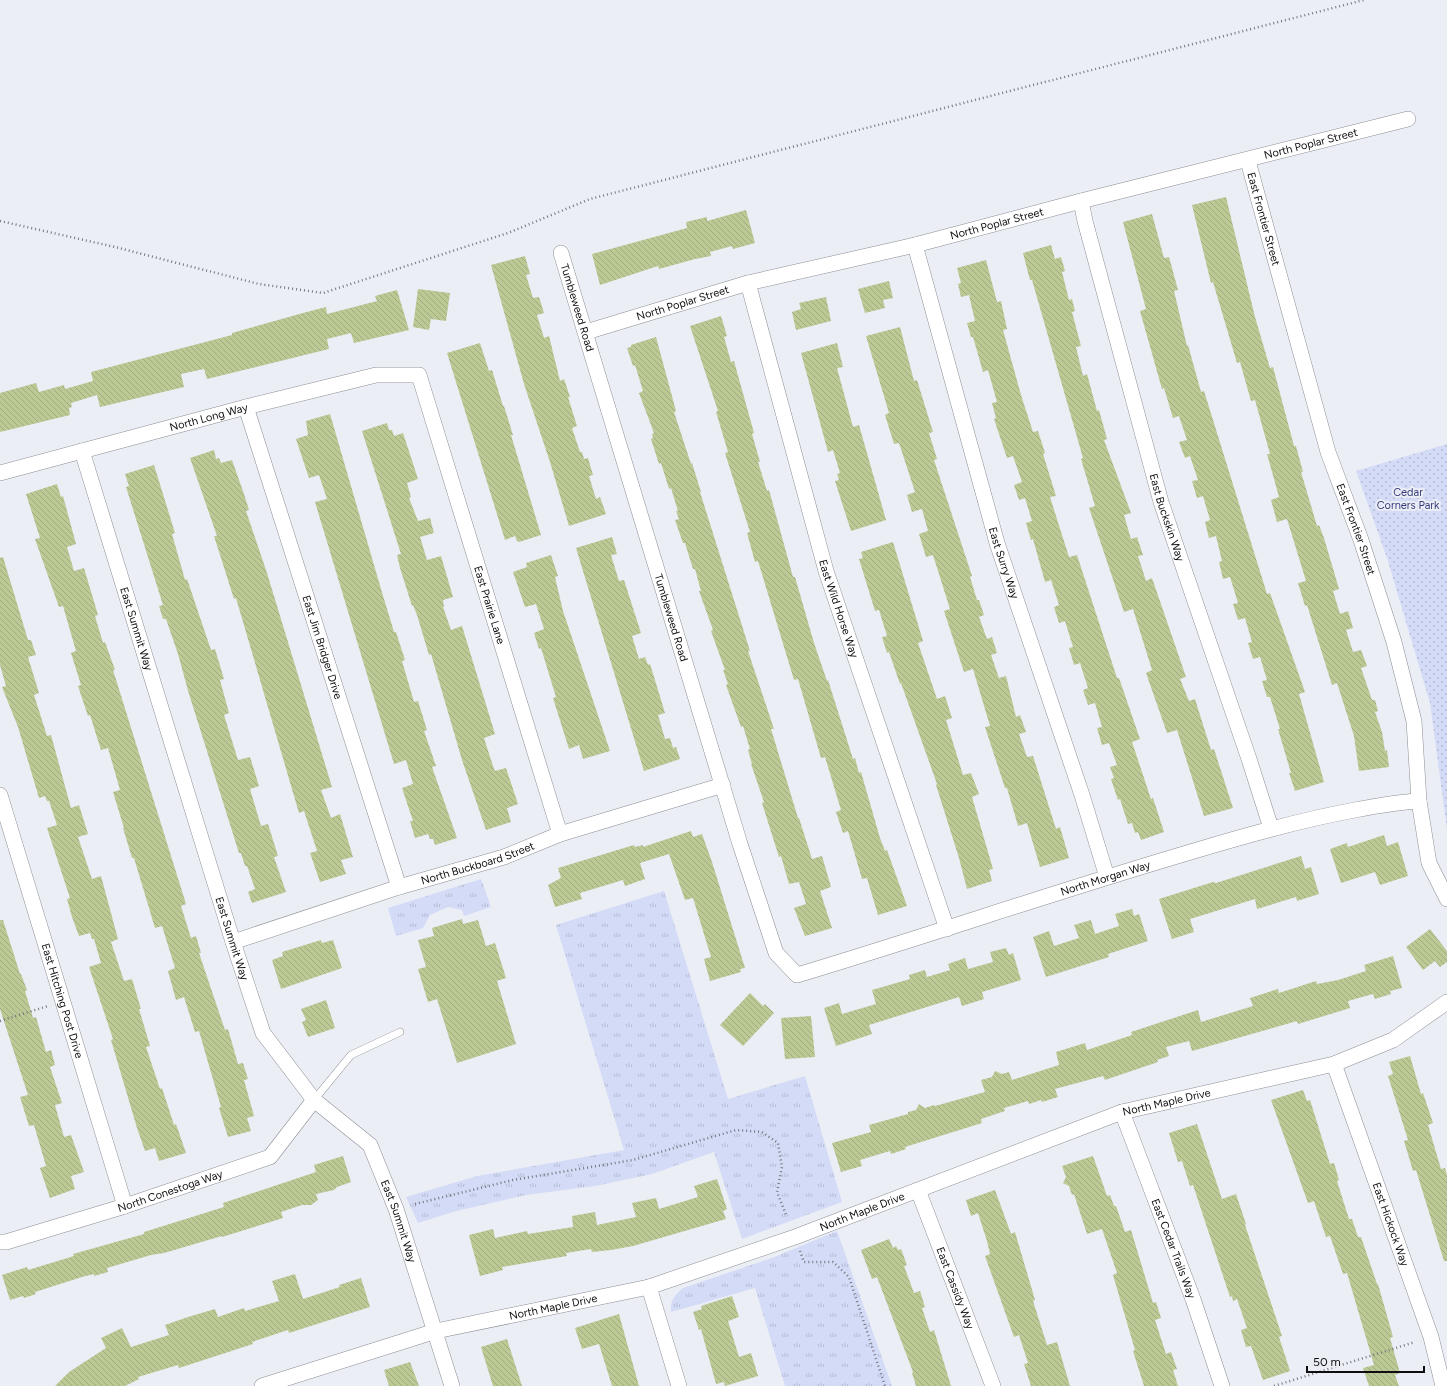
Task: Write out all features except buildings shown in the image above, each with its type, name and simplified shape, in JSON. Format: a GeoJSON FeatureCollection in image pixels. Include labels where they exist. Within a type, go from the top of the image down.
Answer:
{"type":"FeatureCollection","features":[{"type":"Feature","properties":{"kind":"street","name":"North Poplar Street"},"geometry":{"type":"LineString","coordinates":[[586,332],[748,283],[915,245],[1081,201],[1248,161],[1408,120]]}},
{"type":"Feature","properties":{"kind":"street","name":"East Frontier Street"},"geometry":{"type":"LineString","coordinates":[[1248,161],[1328,452],[1362,540],[1394,642],[1414,721],[1419,801],[1429,863],[1447,899]]}},
{"type":"Feature","properties":{"kind":"street","name":"East Buckskin Way"},"geometry":{"type":"LineString","coordinates":[[1081,201],[1087,229],[1161,502],[1247,752],[1271,828]]}},
{"type":"Feature","properties":{"kind":"street","name":"East Surry Way"},"geometry":{"type":"LineString","coordinates":[[915,245],[996,543],[1082,795],[1107,877]]}},
{"type":"Feature","properties":{"kind":"street","name":"Tumbleweed Road"},"geometry":{"type":"LineString","coordinates":[[561,252],[723,785],[776,953],[798,975]]}},
{"type":"Feature","properties":{"kind":"street","name":"East Wild Horse Way"},"geometry":{"type":"LineString","coordinates":[[748,283],[826,571],[947,929]]}},
{"type":"Feature","properties":{"kind":"street","name":"North Long Way"},"geometry":{"type":"LineString","coordinates":[[0,473],[246,407],[376,375],[418,375]]}},
{"type":"Feature","properties":{"kind":"street","name":"East Prairie Lane"},"geometry":{"type":"LineString","coordinates":[[418,375],[560,834]]}},
{"type":"Feature","properties":{"kind":"street","name":"East Jim Bridger Drive"},"geometry":{"type":"LineString","coordinates":[[246,407],[399,888]]}},
{"type":"Feature","properties":{"kind":"street","name":"East Summit Way"},"geometry":{"type":"LineString","coordinates":[[82,451],[232,942],[264,1032],[314,1100],[370,1145],[396,1209],[436,1331],[452,1386]]}},
{"type":"Feature","properties":{"kind":"street","name":"North Buckboard Street"},"geometry":{"type":"LineString","coordinates":[[232,942],[399,888],[504,857],[560,834],[723,785]]}},
{"type":"Feature","properties":{"kind":"street","name":"East Hitching Post Drive"},"geometry":{"type":"LineString","coordinates":[[0,795],[125,1206]]}},
{"type":"Feature","properties":{"kind":"street","name":"North Morgan Way"},"geometry":{"type":"LineString","coordinates":[[798,975],[1107,877],[1271,828],[1401,801],[1419,801]]}},
{"type":"Feature","properties":{"kind":"street","name":"North Maple Drive"},"geometry":{"type":"LineString","coordinates":[[262,1386],[436,1331],[649,1287],[795,1237],[1122,1112],[1334,1064],[1393,1040],[1447,1002]]}},
{"type":"Feature","properties":{"kind":"street","name":"East Hickock Way"},"geometry":{"type":"LineString","coordinates":[[1334,1064],[1431,1337],[1443,1386]]}},
{"type":"Feature","properties":{"kind":"street","name":"North Conestoga Way"},"geometry":{"type":"LineString","coordinates":[[0,1242],[6,1242],[125,1206],[270,1157],[314,1100]]}},
{"type":"Feature","properties":{"kind":"street","name":"East Cedar Trails Way"},"geometry":{"type":"LineString","coordinates":[[1122,1112],[1193,1299],[1222,1386]]}},
{"type":"Feature","properties":{"kind":"street","name":"East Cassidy Way"},"geometry":{"type":"LineString","coordinates":[[918,1190],[993,1386]]}},
{"type":"Feature","properties":{"kind":"street"},"geometry":{"type":"LineString","coordinates":[[649,1287],[679,1386]]}},
{"type":"Feature","properties":{"kind":"lane"},"geometry":{"type":"LineString","coordinates":[[314,1100],[351,1055],[400,1032]]}},
{"type":"Feature","properties":{"kind":"path"},"geometry":{"type":"LineString","coordinates":[[0,221],[115,247],[259,284],[323,294],[508,233],[590,199],[1364,0]]}},
{"type":"Feature","properties":{"kind":"path"},"geometry":{"type":"LineString","coordinates":[[0,1021],[48,1006]]}},
{"type":"Feature","properties":{"kind":"path"},"geometry":{"type":"LineString","coordinates":[[415,1204],[513,1180],[632,1160],[736,1130],[762,1132],[778,1143],[782,1166],[777,1192],[787,1218]]}},
{"type":"Feature","properties":{"kind":"path"},"geometry":{"type":"LineString","coordinates":[[800,1251],[804,1262],[833,1262],[849,1277],[884,1386]]}},
{"type":"Feature","properties":{"kind":"path"},"geometry":{"type":"LineString","coordinates":[[1274,1386],[1415,1342]]}},
{"type":"Feature","properties":{"kind":"green space","name":"Cedar Corners Park"},"geometry":{"type":"Polygon","coordinates":[[[1447,444],[1447,829],[1430,703],[1387,558],[1356,471],[1447,444]]]}},
{"type":"Feature","properties":{"kind":"green space"},"geometry":{"type":"Polygon","coordinates":[[[481,879],[491,907],[464,916],[462,910],[448,907],[430,915],[423,928],[396,936],[388,908],[481,879]]]}},
{"type":"Feature","properties":{"kind":"green space"},"geometry":{"type":"Polygon","coordinates":[[[664,891],[728,1099],[805,1076],[842,1202],[742,1239],[714,1152],[652,1174],[595,1186],[526,1195],[456,1211],[418,1223],[406,1197],[477,1176],[624,1150],[556,925],[664,891]]]}},
{"type":"Feature","properties":{"kind":"green space"},"geometry":{"type":"Polygon","coordinates":[[[837,1231],[892,1386],[785,1386],[755,1288],[671,1312],[673,1298],[683,1288],[772,1258],[837,1231]]]}}]}
